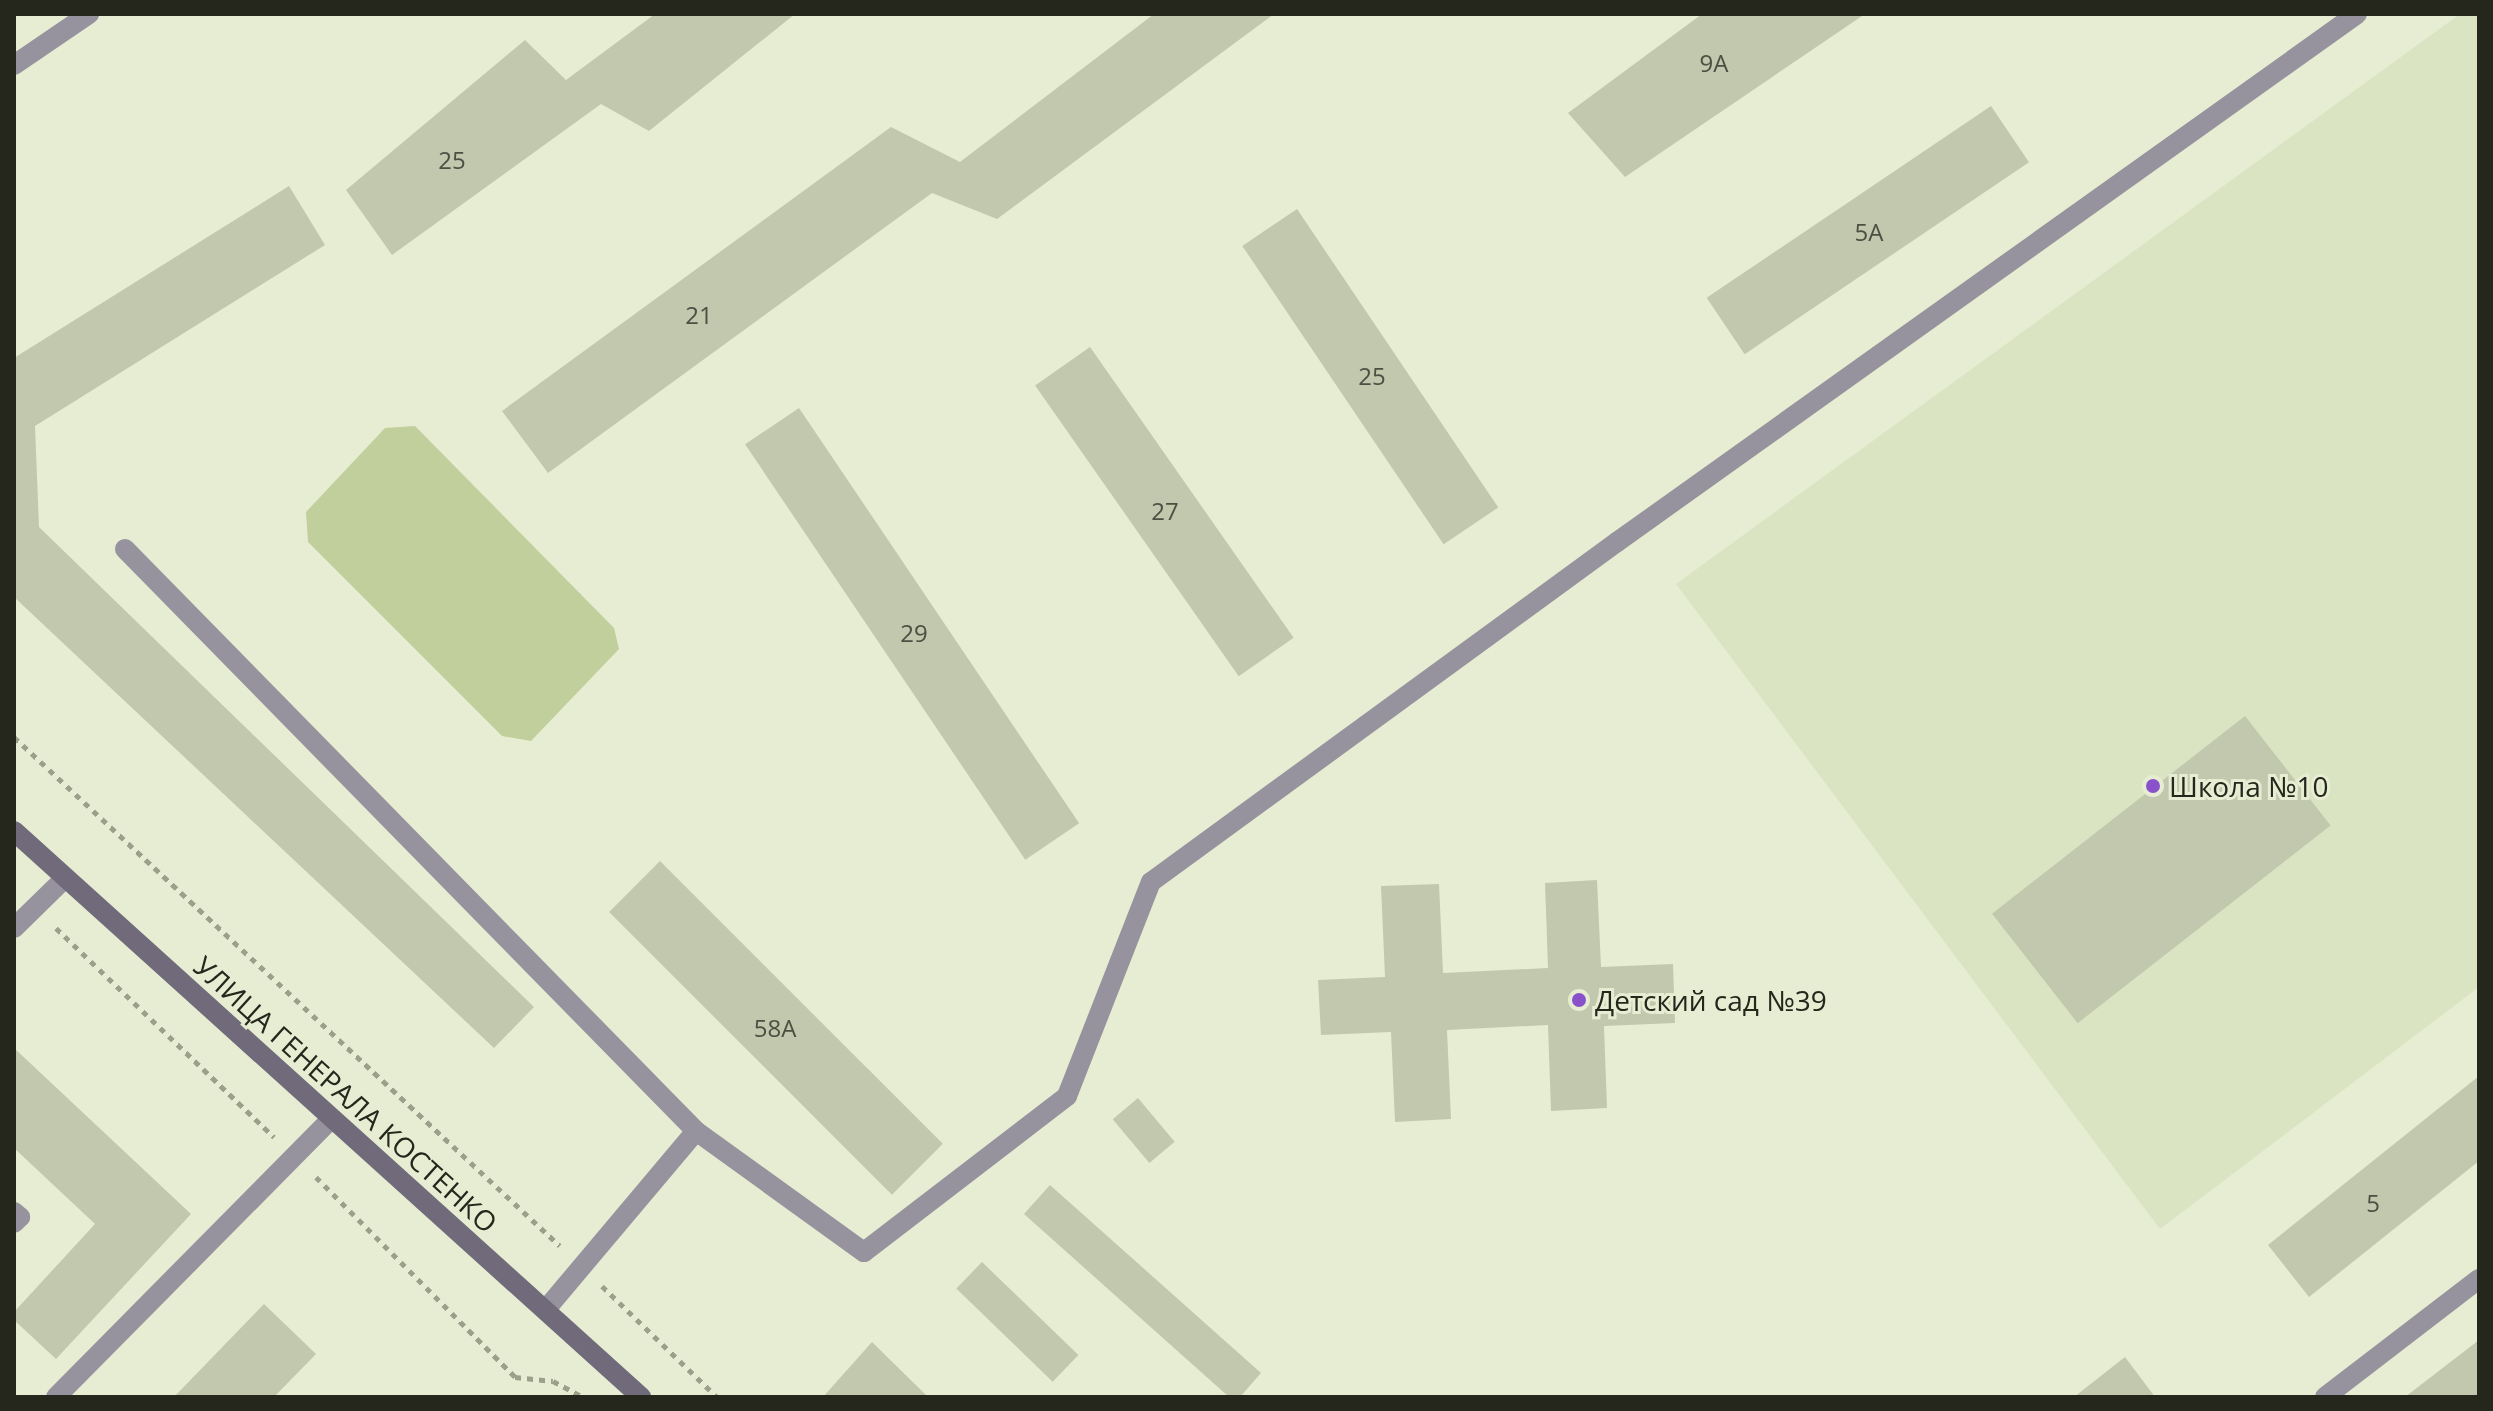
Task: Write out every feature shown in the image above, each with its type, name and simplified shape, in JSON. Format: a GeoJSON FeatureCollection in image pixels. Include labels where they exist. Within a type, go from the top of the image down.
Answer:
{"type":"FeatureCollection","features":[{"type":"Feature","properties":{"kind":"main road","name":"УЛИЦА ГЕНЕРАЛА КОСТЕНКО"},"geometry":{"type":"LineString","coordinates":[[14,831],[330,1120],[547,1308],[641,1397]]}},
{"type":"Feature","properties":{"kind":"street"},"geometry":{"type":"LineString","coordinates":[[14,65],[89,14]]}},
{"type":"Feature","properties":{"kind":"street"},"geometry":{"type":"LineString","coordinates":[[125,549],[696,1131],[864,1252],[1067,1096],[1151,882],[1617,542],[2357,14]]}},
{"type":"Feature","properties":{"kind":"street"},"geometry":{"type":"LineString","coordinates":[[14,928],[65,878]]}},
{"type":"Feature","properties":{"kind":"street"},"geometry":{"type":"LineString","coordinates":[[56,1397],[330,1120]]}},
{"type":"Feature","properties":{"kind":"street"},"geometry":{"type":"LineString","coordinates":[[547,1308],[696,1131]]}},
{"type":"Feature","properties":{"kind":"street"},"geometry":{"type":"LineString","coordinates":[[14,1212],[20,1217],[14,1223]]}},
{"type":"Feature","properties":{"kind":"street"},"geometry":{"type":"LineString","coordinates":[[2325,1397],[2479,1279]]}},
{"type":"Feature","properties":{"kind":"path"},"geometry":{"type":"LineString","coordinates":[[14,737],[583,1267],[717,1397]]}},
{"type":"Feature","properties":{"kind":"shaded area","name":"Школа №10"},"geometry":{"type":"Polygon","coordinates":[[[2460,14],[2479,14],[2479,987],[2160,1229],[1676,584],[2460,14]]]}},
{"type":"Feature","properties":{"kind":"shaded area"},"geometry":{"type":"Polygon","coordinates":[[[415,426],[614,628],[619,649],[531,741],[502,736],[308,542],[306,512],[385,428],[415,426]]]}},
{"type":"Feature","properties":{"kind":"building"},"geometry":{"type":"Polygon","coordinates":[[[655,14],[795,14],[649,131],[601,104],[392,255],[346,190],[525,40],[566,80],[655,14]]]}},
{"type":"Feature","properties":{"kind":"building"},"geometry":{"type":"Polygon","coordinates":[[[1154,14],[1274,14],[997,219],[932,193],[548,473],[502,411],[891,127],[960,162],[1154,14]]]}},
{"type":"Feature","properties":{"kind":"building"},"geometry":{"type":"Polygon","coordinates":[[[1702,14],[1865,14],[1625,177],[1568,113],[1702,14]]]}},
{"type":"Feature","properties":{"kind":"building"},"geometry":{"type":"Polygon","coordinates":[[[1991,106],[2029,162],[1745,354],[1707,298],[1991,106]]]}},
{"type":"Feature","properties":{"kind":"building"},"geometry":{"type":"Polygon","coordinates":[[[289,186],[325,245],[35,426],[39,527],[534,1007],[494,1048],[14,597],[14,358],[289,186]]]}},
{"type":"Feature","properties":{"kind":"building"},"geometry":{"type":"Polygon","coordinates":[[[1297,209],[1498,507],[1444,544],[1242,246],[1297,209]]]}},
{"type":"Feature","properties":{"kind":"building"},"geometry":{"type":"Polygon","coordinates":[[[1090,347],[1294,638],[1239,676],[1035,385],[1090,347]]]}},
{"type":"Feature","properties":{"kind":"building"},"geometry":{"type":"Polygon","coordinates":[[[799,408],[1079,823],[1025,860],[745,444],[799,408]]]}},
{"type":"Feature","properties":{"kind":"building"},"geometry":{"type":"Polygon","coordinates":[[[2245,716],[2331,826],[2078,1023],[1992,914],[2245,716]]]}},
{"type":"Feature","properties":{"kind":"building"},"geometry":{"type":"Polygon","coordinates":[[[660,861],[943,1144],[892,1195],[609,912],[660,861]]]}},
{"type":"Feature","properties":{"kind":"building"},"geometry":{"type":"Polygon","coordinates":[[[1597,880],[1601,967],[1673,964],[1675,1023],[1604,1026],[1607,1108],[1551,1111],[1548,1025],[1447,1030],[1451,1119],[1395,1122],[1391,1032],[1321,1035],[1318,980],[1385,977],[1381,886],[1439,884],[1443,973],[1548,968],[1545,883],[1597,880]]]}},
{"type":"Feature","properties":{"kind":"building"},"geometry":{"type":"Polygon","coordinates":[[[14,1048],[191,1214],[56,1359],[14,1320],[14,1312],[95,1224],[14,1148],[14,1048]]]}},
{"type":"Feature","properties":{"kind":"building"},"geometry":{"type":"Polygon","coordinates":[[[2479,1076],[2479,1161],[2309,1297],[2268,1245],[2479,1076]]]}},
{"type":"Feature","properties":{"kind":"building"},"geometry":{"type":"Polygon","coordinates":[[[1138,1098],[1175,1142],[1149,1163],[1113,1119],[1138,1098]]]}},
{"type":"Feature","properties":{"kind":"building"},"geometry":{"type":"Polygon","coordinates":[[[1050,1185],[1261,1373],[1240,1397],[1229,1397],[1024,1214],[1050,1185]]]}},
{"type":"Feature","properties":{"kind":"building"},"geometry":{"type":"Polygon","coordinates":[[[982,1262],[1078,1355],[1053,1382],[956,1289],[982,1262]]]}},
{"type":"Feature","properties":{"kind":"building"},"geometry":{"type":"Polygon","coordinates":[[[264,1304],[316,1354],[274,1397],[174,1397],[264,1304]]]}},
{"type":"Feature","properties":{"kind":"building"},"geometry":{"type":"Polygon","coordinates":[[[2479,1340],[2479,1397],[2405,1397],[2479,1340]]]}},
{"type":"Feature","properties":{"kind":"building"},"geometry":{"type":"Polygon","coordinates":[[[872,1342],[928,1397],[823,1397],[872,1342]]]}},
{"type":"Feature","properties":{"kind":"building"},"geometry":{"type":"Polygon","coordinates":[[[2125,1357],[2155,1397],[2074,1397],[2125,1357]]]}},
{"type":"Feature","properties":{"kind":"place","name":"Школа №10"},"geometry":{"type":"Point","coordinates":[2153,786]}},
{"type":"Feature","properties":{"kind":"place","name":"Детский сад №39"},"geometry":{"type":"Point","coordinates":[1579,1000]}}]}
